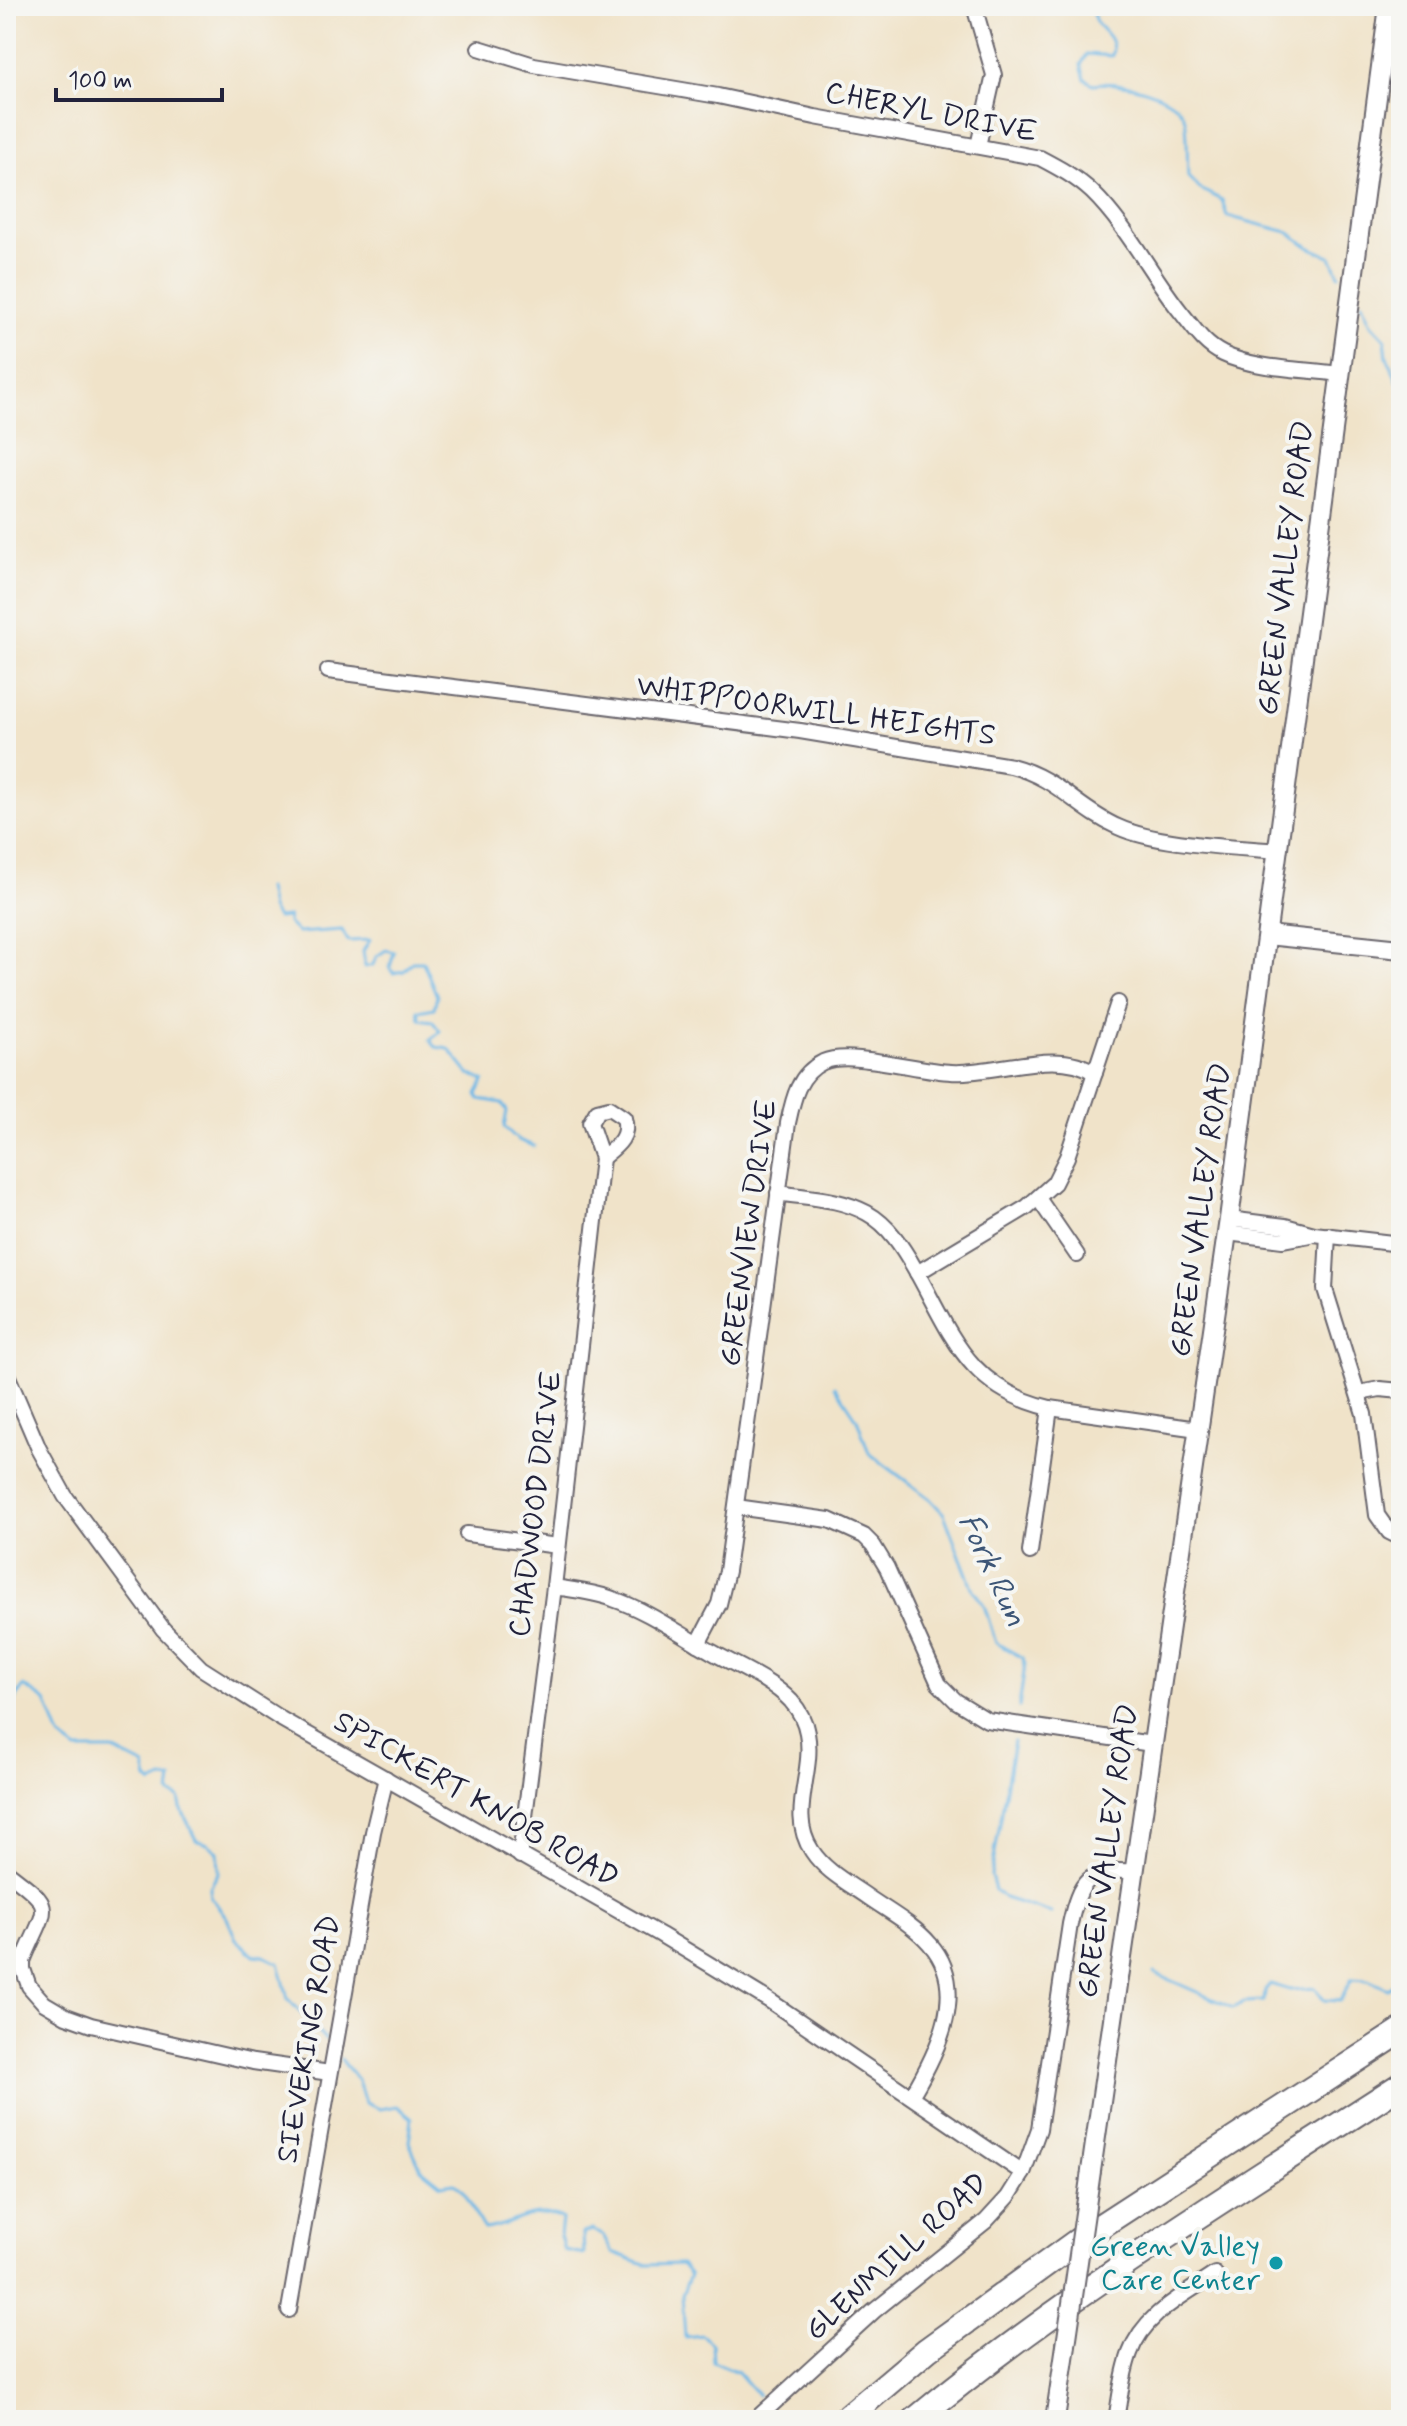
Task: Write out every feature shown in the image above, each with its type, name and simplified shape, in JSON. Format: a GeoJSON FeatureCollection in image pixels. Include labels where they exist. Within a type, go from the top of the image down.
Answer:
{"type":"FeatureCollection","features":[{"type":"Feature","properties":{"kind":"highway"},"geometry":{"type":"LineString","coordinates":[[844,2420],[927,2350],[1079,2240],[1401,2031]]}},
{"type":"Feature","properties":{"kind":"highway"},"geometry":{"type":"LineString","coordinates":[[915,2420],[993,2357],[1099,2281],[1401,2085]]}},
{"type":"Feature","properties":{"kind":"street"},"geometry":{"type":"LineString","coordinates":[[974,6],[994,75],[978,146]]}},
{"type":"Feature","properties":{"kind":"street","name":"GREEN VALLEY ROAD"},"geometry":{"type":"LineString","coordinates":[[1055,2420],[1228,1226],[1389,6]]}},
{"type":"Feature","properties":{"kind":"street","name":"CHERYL DRIVE"},"geometry":{"type":"LineString","coordinates":[[479,48],[534,65],[718,96],[1040,158],[1068,173],[1093,193],[1123,230],[1156,281],[1205,342],[1223,354],[1243,361],[1339,374]]}},
{"type":"Feature","properties":{"kind":"street","name":"WHIPPOORWILL HEIGHTS"},"geometry":{"type":"LineString","coordinates":[[328,671],[800,731],[1011,766],[1044,777],[1102,818],[1131,833],[1278,851]]}},
{"type":"Feature","properties":{"kind":"street"},"geometry":{"type":"LineString","coordinates":[[1267,935],[1401,949]]}},
{"type":"Feature","properties":{"kind":"street"},"geometry":{"type":"LineString","coordinates":[[917,1273],[1038,1198],[1054,1183],[1067,1157],[1118,1003]]}},
{"type":"Feature","properties":{"kind":"street","name":"GREENVIEW DRIVE"},"geometry":{"type":"LineString","coordinates":[[698,1644],[722,1594],[793,1096],[806,1074],[826,1061],[849,1058],[949,1072],[982,1072],[1013,1065],[1054,1062],[1081,1066],[1095,1073]]}},
{"type":"Feature","properties":{"kind":"street","name":"CHADWOOD DRIVE"},"geometry":{"type":"LineString","coordinates":[[520,1856],[602,1158]]}},
{"type":"Feature","properties":{"kind":"street"},"geometry":{"type":"LineString","coordinates":[[778,1193],[840,1202],[870,1214],[896,1240],[956,1344],[976,1370],[1014,1397],[1050,1408],[1198,1429]]}},
{"type":"Feature","properties":{"kind":"street"},"geometry":{"type":"LineString","coordinates":[[1038,1198],[1077,1255]]}},
{"type":"Feature","properties":{"kind":"street"},"geometry":{"type":"LineString","coordinates":[[1228,1226],[1283,1240],[1321,1235],[1401,1244]]}},
{"type":"Feature","properties":{"kind":"street"},"geometry":{"type":"LineString","coordinates":[[1321,1235],[1328,1301],[1359,1393],[1368,1435],[1377,1515],[1389,1532],[1401,1538]]}},
{"type":"Feature","properties":{"kind":"street","name":"SPICKERT KNOB ROAD"},"geometry":{"type":"LineString","coordinates":[[6,1372],[39,1449],[65,1496],[163,1629],[187,1656],[231,1689],[661,1935],[770,2001],[1023,2173]]}},
{"type":"Feature","properties":{"kind":"street"},"geometry":{"type":"LineString","coordinates":[[1359,1393],[1380,1389],[1401,1391]]}},
{"type":"Feature","properties":{"kind":"street"},"geometry":{"type":"LineString","coordinates":[[1030,1552],[1050,1408]]}},
{"type":"Feature","properties":{"kind":"street"},"geometry":{"type":"LineString","coordinates":[[736,1507],[829,1520],[853,1530],[873,1545],[887,1568],[939,1684],[966,1708],[987,1720],[1152,1744]]}},
{"type":"Feature","properties":{"kind":"street"},"geometry":{"type":"LineString","coordinates":[[467,1534],[558,1546]]}},
{"type":"Feature","properties":{"kind":"street"},"geometry":{"type":"LineString","coordinates":[[554,1587],[624,1603],[771,1686],[799,1711],[809,1743],[800,1811],[809,1847],[834,1874],[919,1934],[943,1964],[948,1989],[943,2027],[932,2061],[912,2095]]}},
{"type":"Feature","properties":{"kind":"street","name":"SIEVEKING ROAD"},"geometry":{"type":"LineString","coordinates":[[289,2310],[373,1832],[386,1778]]}},
{"type":"Feature","properties":{"kind":"street","name":"GLENMILL ROAD"},"geometry":{"type":"LineString","coordinates":[[755,2420],[874,2311],[986,2221],[1008,2197],[1023,2173],[1039,2129],[1077,1895],[1083,1885],[1099,1872],[1113,1869],[1134,1872]]}},
{"type":"Feature","properties":{"kind":"street"},"geometry":{"type":"LineString","coordinates":[[6,1871],[30,1888],[43,1906],[44,1915],[23,1961],[23,1969],[29,1986],[54,2010],[91,2025],[187,2048],[253,2062],[330,2073]]}},
{"type":"Feature","properties":{"kind":"street"},"geometry":{"type":"LineString","coordinates":[[1116,2420],[1128,2356],[1139,2334],[1166,2306],[1215,2274]]}},
{"type":"Feature","properties":{"kind":"waterway"},"geometry":{"type":"LineString","coordinates":[[1094,6],[1096,21],[1111,41],[1112,56],[1087,54],[1081,65],[1085,79],[1093,84],[1116,84],[1145,90],[1170,102],[1185,119],[1188,177],[1200,189],[1222,200],[1227,216],[1288,232],[1309,247],[1331,257],[1339,275]]}},
{"type":"Feature","properties":{"kind":"waterway"},"geometry":{"type":"LineString","coordinates":[[1362,303],[1371,324],[1385,339],[1387,357],[1401,389]]}},
{"type":"Feature","properties":{"kind":"waterway","name":"Fork Run"},"geometry":{"type":"LineString","coordinates":[[267,889],[271,909],[277,918],[288,917],[288,923],[298,933],[342,930],[348,941],[370,940],[363,951],[365,967],[373,965],[376,957],[386,950],[394,952],[390,967],[393,973],[404,971],[412,962],[423,962],[437,996],[434,1008],[418,1011],[420,1019],[432,1021],[440,1031],[430,1040],[436,1047],[449,1049],[469,1074],[484,1081],[477,1094],[479,1099],[502,1103],[507,1111],[504,1127],[518,1140],[534,1146]]}},
{"type":"Feature","properties":{"kind":"waterway","name":"Fork Run"},"geometry":{"type":"LineString","coordinates":[[835,1386],[857,1419],[869,1453],[930,1499],[944,1514],[973,1590],[984,1605],[996,1643],[1023,1658],[1025,1665],[1019,1707]]}},
{"type":"Feature","properties":{"kind":"waterway"},"geometry":{"type":"LineString","coordinates":[[6,1714],[10,1714],[24,1686],[46,1701],[60,1737],[77,1750],[113,1750],[145,1766],[152,1784],[163,1779],[172,1780],[170,1794],[179,1798],[196,1840],[218,1852],[219,1872],[210,1887],[211,1897],[227,1918],[236,1939],[254,1955],[279,1963],[288,1999],[325,2039]]}},
{"type":"Feature","properties":{"kind":"waterway","name":"Fork Run"},"geometry":{"type":"LineString","coordinates":[[1014,1741],[991,1876],[995,1890],[1004,1898],[1051,1913]]}},
{"type":"Feature","properties":{"kind":"waterway"},"geometry":{"type":"LineString","coordinates":[[1401,1880],[1393,1894],[1396,1908],[1401,1912]]}},
{"type":"Feature","properties":{"kind":"waterway","name":"Fork Run"},"geometry":{"type":"LineString","coordinates":[[1090,1934],[1095,1936]]}},
{"type":"Feature","properties":{"kind":"waterway","name":"Fork Run"},"geometry":{"type":"LineString","coordinates":[[1154,1973],[1233,2008],[1244,2002],[1264,2001],[1265,1990],[1270,1984],[1290,1990],[1315,1988],[1324,2000],[1340,2001],[1352,1979],[1368,1980],[1388,1989],[1401,1980]]}},
{"type":"Feature","properties":{"kind":"waterway"},"geometry":{"type":"LineString","coordinates":[[341,2059],[358,2081],[365,2103],[380,2109],[397,2106],[412,2118],[409,2142],[421,2169],[441,2185],[454,2183],[459,2187],[484,2229],[531,2215],[551,2215],[562,2219],[560,2236],[564,2250],[584,2254],[583,2233],[592,2230],[603,2235],[612,2252],[647,2265],[681,2264],[690,2275],[682,2295],[685,2337],[702,2335],[712,2344],[713,2362],[738,2372],[758,2395]]}},
{"type":"Feature","properties":{"kind":"place","name":"Green Valley Care Center"},"geometry":{"type":"Point","coordinates":[1276,2263]}}]}
